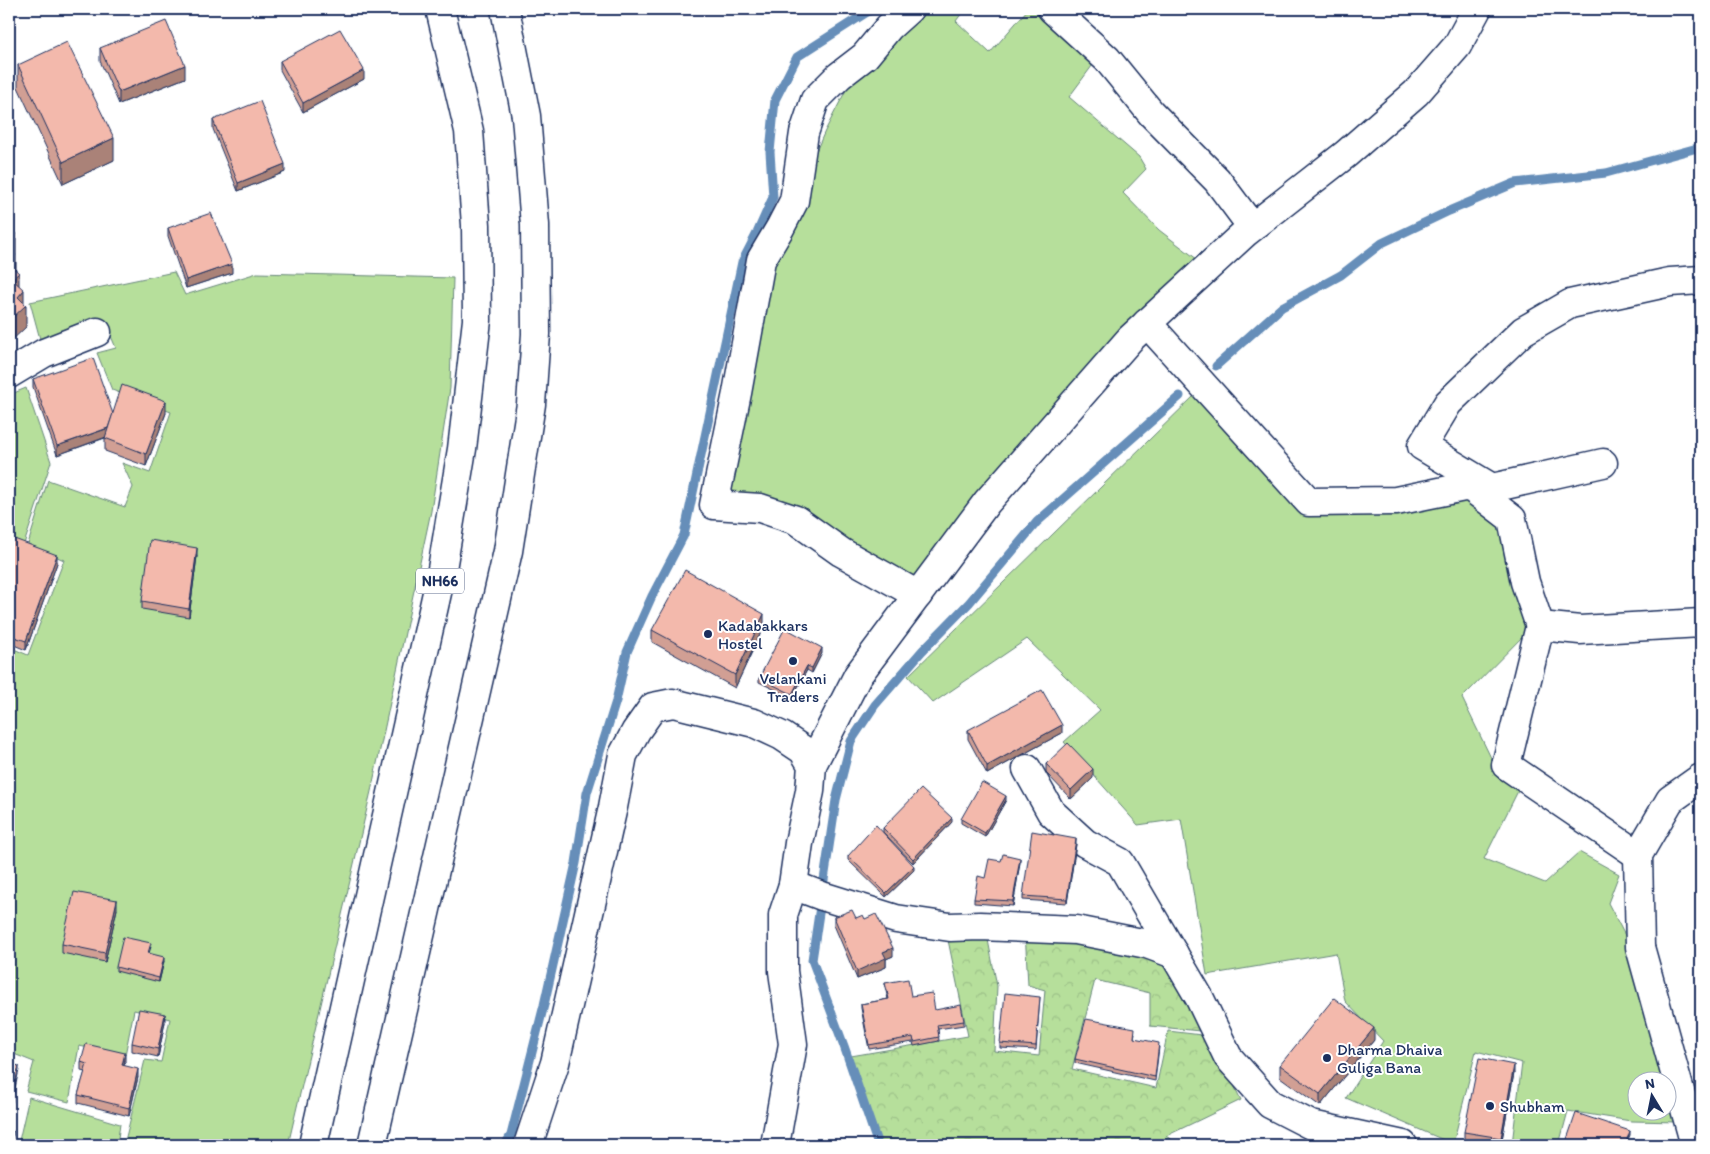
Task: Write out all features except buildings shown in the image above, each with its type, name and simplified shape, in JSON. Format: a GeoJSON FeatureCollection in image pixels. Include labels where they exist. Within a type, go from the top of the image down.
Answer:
{"type":"FeatureCollection","features":[{"type":"Feature","properties":{"kind":"main road","name":"NH66"},"geometry":{"type":"LineString","coordinates":[[313,1145],[441,575],[462,449],[477,320],[476,225],[469,130],[440,9]]}},
{"type":"Feature","properties":{"kind":"main road"},"geometry":{"type":"LineString","coordinates":[[372,1145],[508,550],[531,404],[536,334],[535,225],[526,116],[505,9]]}},
{"type":"Feature","properties":{"kind":"main road"},"geometry":{"type":"LineString","coordinates":[[909,9],[888,27],[865,56],[839,76],[815,100],[804,133],[794,201],[761,260],[714,505],[760,508],[796,520],[841,552],[918,595]]}},
{"type":"Feature","properties":{"kind":"main road"},"geometry":{"type":"LineString","coordinates":[[1052,9],[1107,59],[1152,113],[1217,180],[1252,227]]}},
{"type":"Feature","properties":{"kind":"main road"},"geometry":{"type":"LineString","coordinates":[[775,1145],[793,1044],[782,971],[783,915],[794,885],[799,843],[810,791],[812,765],[858,675],[987,502],[1130,339],[1252,227],[1346,154],[1416,94],[1457,46],[1477,9]]}},
{"type":"Feature","properties":{"kind":"main road"},"geometry":{"type":"LineString","coordinates":[[1604,463],[1492,488],[1422,446],[1448,403],[1523,331],[1570,304],[1670,282],[1701,280]]}},
{"type":"Feature","properties":{"kind":"main road"},"geometry":{"type":"LineString","coordinates":[[1146,323],[1309,502],[1396,501],[1469,486],[1512,519],[1524,582],[1540,626],[1506,765],[1638,855]]}},
{"type":"Feature","properties":{"kind":"main road"},"geometry":{"type":"LineString","coordinates":[[9,374],[44,353],[97,332]]}},
{"type":"Feature","properties":{"kind":"main road"},"geometry":{"type":"LineString","coordinates":[[1540,626],[1580,630],[1701,623]]}},
{"type":"Feature","properties":{"kind":"main road"},"geometry":{"type":"LineString","coordinates":[[528,1145],[555,1062],[611,817],[623,755],[636,731],[653,708],[673,702],[754,723],[782,736],[803,750],[812,765]]}},
{"type":"Feature","properties":{"kind":"main road"},"geometry":{"type":"LineString","coordinates":[[1027,769],[1051,812],[1085,842],[1120,862],[1199,997],[1228,1056],[1270,1104],[1334,1138],[1403,1145]]}},
{"type":"Feature","properties":{"kind":"main road"},"geometry":{"type":"LineString","coordinates":[[1695,1145],[1640,946],[1638,855],[1670,800],[1701,778]]}},
{"type":"Feature","properties":{"kind":"main road"},"geometry":{"type":"LineString","coordinates":[[794,885],[822,896],[896,919],[950,927],[980,926],[1076,930],[1147,944],[1174,954]]}},
{"type":"Feature","properties":{"kind":"green space"},"geometry":{"type":"Polygon","coordinates":[[[921,9],[965,9],[956,21],[990,53],[1028,9],[1036,9],[1095,62],[1069,97],[1139,157],[1146,169],[1123,193],[1159,230],[1206,266],[917,592],[843,551],[716,504],[761,260],[794,201],[825,131],[846,90],[921,9]]]}},
{"type":"Feature","properties":{"kind":"green space"},"geometry":{"type":"Polygon","coordinates":[[[174,272],[185,295],[257,273],[453,278],[450,388],[431,511],[372,787],[288,1145],[167,1145],[125,1141],[145,1060],[161,1062],[170,1019],[134,1010],[125,1055],[79,1046],[69,1102],[26,1091],[34,1062],[9,1052],[9,647],[28,655],[64,560],[28,544],[48,480],[125,507],[133,487],[122,463],[150,473],[171,412],[112,390],[97,353],[116,348],[105,322],[40,339],[30,302],[174,272]]]}},
{"type":"Feature","properties":{"kind":"green space"},"geometry":{"type":"Polygon","coordinates":[[[26,388],[51,462],[24,544],[9,538],[9,395],[26,388]]]}},
{"type":"Feature","properties":{"kind":"green space"},"geometry":{"type":"Polygon","coordinates":[[[1196,394],[1310,511],[1466,495],[1505,522],[1531,628],[1462,698],[1493,762],[1520,787],[1484,859],[1545,883],[1579,852],[1619,874],[1608,903],[1632,949],[1665,1072],[1628,1072],[1628,1121],[1568,1111],[1559,1145],[1512,1144],[1522,1063],[1476,1051],[1453,1144],[1346,1098],[1383,1041],[1345,1001],[1336,953],[1207,975],[1181,819],[1138,825],[1064,742],[1100,710],[1027,639],[933,703],[908,676],[1196,394]]]}},
{"type":"Feature","properties":{"kind":"green space"},"geometry":{"type":"Polygon","coordinates":[[[1025,931],[1165,954],[1210,1032],[1150,1026],[1150,993],[1095,980],[1072,1069],[1156,1088],[1168,1031],[1210,1036],[1241,1100],[1166,1136],[1179,1145],[881,1145],[851,1056],[968,1036],[948,940],[988,940],[997,986],[994,1051],[1039,1056],[1045,990],[1028,985],[1025,931]]]}},
{"type":"Feature","properties":{"kind":"green space"},"geometry":{"type":"Polygon","coordinates":[[[29,1097],[120,1124],[117,1145],[18,1145],[29,1097]]]}},
{"type":"Feature","properties":{"kind":"waterway"},"geometry":{"type":"LineString","coordinates":[[505,1145],[511,1135],[544,1005],[576,863],[587,793],[616,701],[627,652],[652,596],[684,535],[742,262],[773,197],[770,152],[775,100],[797,57],[872,9]]}},
{"type":"Feature","properties":{"kind":"waterway"},"geometry":{"type":"LineString","coordinates":[[1216,366],[1282,307],[1341,275],[1382,243],[1449,211],[1515,183],[1606,173],[1701,147]]}},
{"type":"Feature","properties":{"kind":"waterway"},"geometry":{"type":"LineString","coordinates":[[878,1145],[812,960],[836,800],[851,741],[875,705],[922,651],[969,603],[1037,522],[1180,396]]}},
{"type":"Feature","properties":{"kind":"place","name":"Kadabakkars Hostel"},"geometry":{"type":"Point","coordinates":[708,634]}},
{"type":"Feature","properties":{"kind":"place","name":"Velankani Traders"},"geometry":{"type":"Point","coordinates":[793,661]}},
{"type":"Feature","properties":{"kind":"place","name":"Dharma Dhaiva Guliga Bana"},"geometry":{"type":"Point","coordinates":[1327,1058]}},
{"type":"Feature","properties":{"kind":"place","name":"Shubham"},"geometry":{"type":"Point","coordinates":[1490,1106]}}]}
